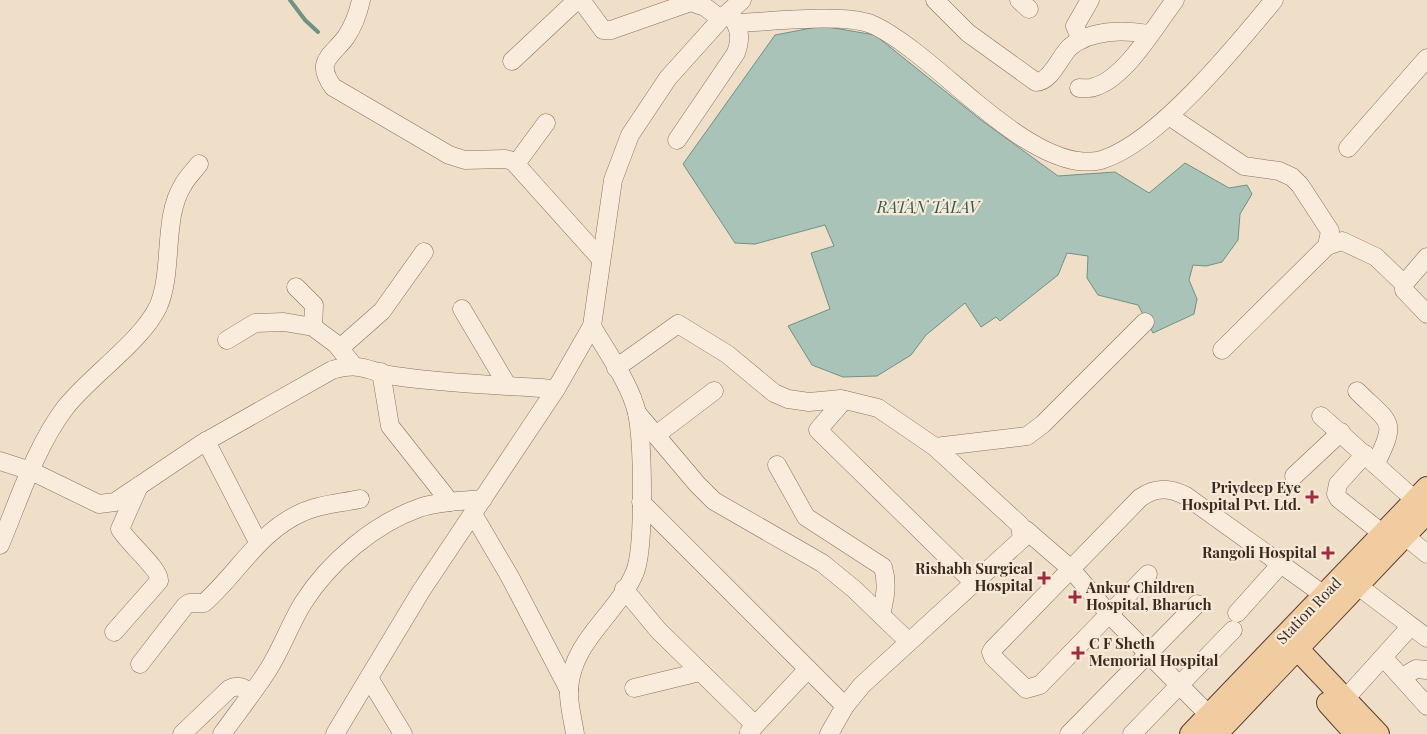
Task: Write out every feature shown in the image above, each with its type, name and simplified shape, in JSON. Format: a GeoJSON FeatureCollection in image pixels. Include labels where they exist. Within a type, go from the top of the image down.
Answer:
{"type":"FeatureCollection","features":[{"type":"Feature","properties":{"kind":"main road","name":"Station Road"},"geometry":{"type":"LineString","coordinates":[[1287,648],[1324,595],[1383,534],[1423,500]]}},
{"type":"Feature","properties":{"kind":"main road","name":"Station Road"},"geometry":{"type":"LineString","coordinates":[[1191,734],[1212,725],[1287,648],[1358,586],[1405,536],[1423,500]]}},
{"type":"Feature","properties":{"kind":"main road"},"geometry":{"type":"LineString","coordinates":[[1287,648],[1340,705],[1378,734]]}},
{"type":"Feature","properties":{"kind":"main road"},"geometry":{"type":"LineString","coordinates":[[1340,705],[1356,734]]}},
{"type":"Feature","properties":{"kind":"street"},"geometry":{"type":"LineString","coordinates":[[361,0],[356,20],[346,37],[326,60],[324,68],[327,78],[333,87],[449,155],[472,161],[509,159],[516,164],[600,258]]}},
{"type":"Feature","properties":{"kind":"street"},"geometry":{"type":"LineString","coordinates":[[512,61],[576,0]]}},
{"type":"Feature","properties":{"kind":"street"},"geometry":{"type":"LineString","coordinates":[[581,0],[598,26],[603,30],[611,30],[698,2],[732,13],[838,19],[872,24],[899,41],[986,111],[1052,155],[1080,161],[1104,160],[1135,143],[1169,116],[1233,49],[1274,0]]}},
{"type":"Feature","properties":{"kind":"street"},"geometry":{"type":"LineString","coordinates":[[935,0],[968,34],[1036,82],[1045,78],[1071,47],[1081,40],[1126,30],[1149,34]]}},
{"type":"Feature","properties":{"kind":"street"},"geometry":{"type":"LineString","coordinates":[[1081,40],[1075,26],[1090,0]]}},
{"type":"Feature","properties":{"kind":"street"},"geometry":{"type":"LineString","coordinates":[[1079,88],[1095,87],[1113,77],[1128,62],[1174,0]]}},
{"type":"Feature","properties":{"kind":"street"},"geometry":{"type":"LineString","coordinates":[[677,140],[736,52],[740,41],[740,31],[732,13]]}},
{"type":"Feature","properties":{"kind":"street"},"geometry":{"type":"LineString","coordinates":[[335,734],[421,591],[556,389],[592,326],[600,258],[613,180],[630,135],[668,78],[732,13]]}},
{"type":"Feature","properties":{"kind":"street"},"geometry":{"type":"LineString","coordinates":[[1348,148],[1427,58]]}},
{"type":"Feature","properties":{"kind":"street"},"geometry":{"type":"LineString","coordinates":[[1169,116],[1244,166],[1279,171],[1292,177],[1300,185],[1330,231],[1327,246]]}},
{"type":"Feature","properties":{"kind":"street"},"geometry":{"type":"LineString","coordinates":[[516,164],[546,123]]}},
{"type":"Feature","properties":{"kind":"street"},"geometry":{"type":"LineString","coordinates":[[0,545],[31,470],[48,435],[66,408],[143,328],[157,309],[165,290],[173,215],[182,186],[199,164]]}},
{"type":"Feature","properties":{"kind":"street"},"geometry":{"type":"LineString","coordinates":[[1222,350],[1327,246],[1342,241],[1376,257],[1404,284]]}},
{"type":"Feature","properties":{"kind":"street"},"geometry":{"type":"LineString","coordinates":[[340,348],[382,311],[424,252]]}},
{"type":"Feature","properties":{"kind":"street"},"geometry":{"type":"LineString","coordinates":[[1427,257],[1404,284],[1404,290],[1408,296],[1427,314]]}},
{"type":"Feature","properties":{"kind":"street"},"geometry":{"type":"LineString","coordinates":[[296,288],[314,305],[313,327]]}},
{"type":"Feature","properties":{"kind":"street"},"geometry":{"type":"LineString","coordinates":[[462,309],[507,385]]}},
{"type":"Feature","properties":{"kind":"street"},"geometry":{"type":"LineString","coordinates":[[226,340],[255,323],[284,322],[313,327],[325,334],[354,365]]}},
{"type":"Feature","properties":{"kind":"street"},"geometry":{"type":"LineString","coordinates":[[935,447],[1026,436],[1043,424],[1145,322]]}},
{"type":"Feature","properties":{"kind":"street"},"geometry":{"type":"LineString","coordinates":[[616,368],[678,324],[727,354],[774,392],[788,399],[809,402],[844,400],[878,408],[935,447],[1015,520],[1022,531],[1022,539],[862,685],[844,706],[829,734]]}},
{"type":"Feature","properties":{"kind":"street"},"geometry":{"type":"LineString","coordinates":[[592,326],[616,368],[637,413],[696,484],[714,501],[822,563],[854,589],[909,642]]}},
{"type":"Feature","properties":{"kind":"street"},"geometry":{"type":"LineString","coordinates":[[0,461],[31,470],[99,504],[115,502],[206,441],[332,370],[354,365],[394,376],[556,389]]}},
{"type":"Feature","properties":{"kind":"street"},"geometry":{"type":"LineString","coordinates":[[381,372],[390,426],[450,502]]}},
{"type":"Feature","properties":{"kind":"street"},"geometry":{"type":"LineString","coordinates":[[656,435],[714,391]]}},
{"type":"Feature","properties":{"kind":"street"},"geometry":{"type":"LineString","coordinates":[[1357,391],[1387,421],[1390,429],[1388,438],[1370,459],[1338,484],[1336,494],[1339,499],[1383,534]]}},
{"type":"Feature","properties":{"kind":"street"},"geometry":{"type":"LineString","coordinates":[[844,400],[818,430],[974,583]]}},
{"type":"Feature","properties":{"kind":"street"},"geometry":{"type":"LineString","coordinates":[[575,734],[569,690],[573,666],[582,645],[624,589],[634,572],[640,552],[641,502],[637,413]]}},
{"type":"Feature","properties":{"kind":"street"},"geometry":{"type":"LineString","coordinates":[[1321,416],[1370,459],[1423,500]]}},
{"type":"Feature","properties":{"kind":"street"},"geometry":{"type":"LineString","coordinates":[[1294,476],[1341,432]]}},
{"type":"Feature","properties":{"kind":"street"},"geometry":{"type":"LineString","coordinates":[[206,441],[258,542]]}},
{"type":"Feature","properties":{"kind":"street"},"geometry":{"type":"LineString","coordinates":[[777,465],[806,517],[883,566],[886,577],[886,595],[881,615]]}},
{"type":"Feature","properties":{"kind":"street"},"geometry":{"type":"LineString","coordinates":[[114,632],[159,581],[158,572],[128,542],[120,530],[139,486]]}},
{"type":"Feature","properties":{"kind":"street"},"geometry":{"type":"LineString","coordinates":[[1148,574],[1040,685],[1032,689],[1026,689],[1019,685],[993,657],[991,652],[993,649],[1140,498],[1155,489],[1165,488],[1186,496],[1324,595]]}},
{"type":"Feature","properties":{"kind":"street"},"geometry":{"type":"LineString","coordinates":[[140,664],[185,606],[189,603],[204,603],[258,542],[303,512],[360,499]]}},
{"type":"Feature","properties":{"kind":"street"},"geometry":{"type":"LineString","coordinates":[[222,734],[269,669],[289,627],[305,600],[334,565],[364,538],[392,520],[420,508],[450,502],[483,499]]}},
{"type":"Feature","properties":{"kind":"street"},"geometry":{"type":"LineString","coordinates":[[641,502],[844,706]]}},
{"type":"Feature","properties":{"kind":"street"},"geometry":{"type":"LineString","coordinates":[[473,514],[510,577],[569,690]]}},
{"type":"Feature","properties":{"kind":"street"},"geometry":{"type":"LineString","coordinates":[[1022,531],[1026,530],[1071,569],[1109,614],[1178,684],[1212,725]]}},
{"type":"Feature","properties":{"kind":"street"},"geometry":{"type":"LineString","coordinates":[[1405,536],[1427,554]]}},
{"type":"Feature","properties":{"kind":"street"},"geometry":{"type":"LineString","coordinates":[[1236,613],[1281,564]]}},
{"type":"Feature","properties":{"kind":"street"},"geometry":{"type":"LineString","coordinates":[[1358,586],[1427,638]]}},
{"type":"Feature","properties":{"kind":"street"},"geometry":{"type":"LineString","coordinates":[[624,589],[658,630],[700,672],[751,730],[808,669]]}},
{"type":"Feature","properties":{"kind":"street"},"geometry":{"type":"LineString","coordinates":[[1069,734],[1197,604]]}},
{"type":"Feature","properties":{"kind":"street"},"geometry":{"type":"LineString","coordinates":[[1340,705],[1410,627]]}},
{"type":"Feature","properties":{"kind":"street"},"geometry":{"type":"LineString","coordinates":[[1132,734],[1178,684],[1233,630]]}},
{"type":"Feature","properties":{"kind":"street"},"geometry":{"type":"LineString","coordinates":[[1383,658],[1427,706]]}},
{"type":"Feature","properties":{"kind":"street"},"geometry":{"type":"LineString","coordinates":[[1402,677],[1416,669],[1427,670]]}},
{"type":"Feature","properties":{"kind":"street"},"geometry":{"type":"LineString","coordinates":[[634,688],[700,672]]}},
{"type":"Feature","properties":{"kind":"street"},"geometry":{"type":"LineString","coordinates":[[369,678],[403,734]]}},
{"type":"Feature","properties":{"kind":"street"},"geometry":{"type":"LineString","coordinates":[[182,734],[234,686],[241,687],[252,693]]}},
{"type":"Feature","properties":{"kind":"water","name":"RATAN TALAV"},"geometry":{"type":"Polygon","coordinates":[[[822,26],[875,35],[981,120],[1058,176],[1115,172],[1149,193],[1185,163],[1229,188],[1247,185],[1252,194],[1240,214],[1238,240],[1222,262],[1206,266],[1193,265],[1189,280],[1197,299],[1194,314],[1153,333],[1138,305],[1098,295],[1087,278],[1088,256],[1067,253],[1058,275],[1000,321],[996,317],[981,327],[965,303],[926,335],[911,355],[877,376],[843,377],[812,365],[788,326],[830,309],[811,253],[834,246],[825,225],[755,244],[735,243],[683,164],[775,35],[822,26]]]}},
{"type":"Feature","properties":{"kind":"waterway"},"geometry":{"type":"LineString","coordinates":[[290,0],[305,20],[318,32]]}},
{"type":"Feature","properties":{"kind":"place","name":"Priydeep Eye Hospital Pvt. Ltd."},"geometry":{"type":"Point","coordinates":[1312,497]}},
{"type":"Feature","properties":{"kind":"place","name":"Rangoli Hospital"},"geometry":{"type":"Point","coordinates":[1328,553]}},
{"type":"Feature","properties":{"kind":"place","name":"Rishabh Surgical Hospital"},"geometry":{"type":"Point","coordinates":[1044,578]}},
{"type":"Feature","properties":{"kind":"place","name":"Ankur Children Hospital, Bharuch"},"geometry":{"type":"Point","coordinates":[1075,597]}},
{"type":"Feature","properties":{"kind":"place","name":"C F Sheth Memorial Hospital"},"geometry":{"type":"Point","coordinates":[1078,653]}}]}
